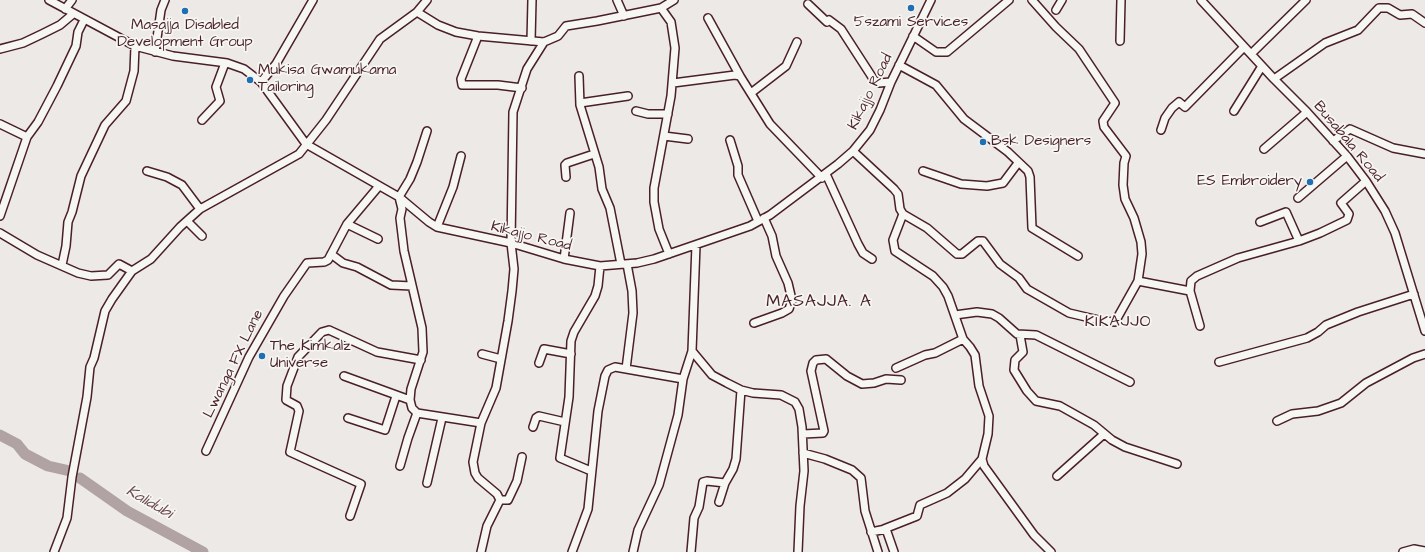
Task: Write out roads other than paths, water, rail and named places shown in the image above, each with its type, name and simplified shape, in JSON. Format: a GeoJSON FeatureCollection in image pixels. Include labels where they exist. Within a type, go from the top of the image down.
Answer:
{"type":"FeatureCollection","features":[{"type":"Feature","properties":{"kind":"street","name":"Kikajjo Road"},"geometry":{"type":"LineString","coordinates":[[49,0],[135,46],[155,52],[225,63],[244,68],[261,82],[306,144],[399,197],[437,227],[511,244],[564,259],[600,266],[624,264],[670,254],[761,220],[824,176],[853,151],[870,130],[891,82],[931,0]]}},
{"type":"Feature","properties":{"kind":"street"},"geometry":{"type":"LineString","coordinates":[[65,9],[72,0]]}},
{"type":"Feature","properties":{"kind":"street"},"geometry":{"type":"LineString","coordinates":[[155,52],[161,10],[165,0]]}},
{"type":"Feature","properties":{"kind":"street"},"geometry":{"type":"LineString","coordinates":[[261,82],[276,64],[313,0]]}},
{"type":"Feature","properties":{"kind":"street"},"geometry":{"type":"LineString","coordinates":[[54,552],[67,518],[72,477],[87,397],[90,367],[94,358],[105,311],[112,299],[132,271],[151,259],[161,246],[200,209],[282,166],[300,154],[329,115],[380,39],[416,12],[427,0]]}},
{"type":"Feature","properties":{"kind":"street"},"geometry":{"type":"LineString","coordinates":[[531,41],[532,0]]}},
{"type":"Feature","properties":{"kind":"street"},"geometry":{"type":"LineString","coordinates":[[618,0],[624,16]]}},
{"type":"Feature","properties":{"kind":"street"},"geometry":{"type":"LineString","coordinates":[[416,12],[438,25],[456,32],[478,36],[544,42],[558,36],[566,26],[661,8],[674,0]]}},
{"type":"Feature","properties":{"kind":"street"},"geometry":{"type":"LineString","coordinates":[[913,36],[936,52],[947,52],[1009,0]]}},
{"type":"Feature","properties":{"kind":"street"},"geometry":{"type":"LineString","coordinates":[[853,151],[898,194],[900,209],[903,214],[927,228],[960,255],[974,243],[981,240],[1000,264],[1019,278],[1027,289],[1069,312],[1115,322],[1138,281],[1142,254],[1141,242],[1134,218],[1125,199],[1123,172],[1126,156],[1104,127],[1103,121],[1115,103],[1079,49],[1056,27],[1032,0]]}},
{"type":"Feature","properties":{"kind":"street"},"geometry":{"type":"LineString","coordinates":[[1056,10],[1062,0]]}},
{"type":"Feature","properties":{"kind":"street"},"geometry":{"type":"LineString","coordinates":[[1120,41],[1121,0]]}},
{"type":"Feature","properties":{"kind":"street","name":"Busabala Road"},"geometry":{"type":"LineString","coordinates":[[1201,0],[1274,79],[1307,112],[1347,156],[1366,181],[1385,211],[1395,233],[1425,331]]}},
{"type":"Feature","properties":{"kind":"street"},"geometry":{"type":"LineString","coordinates":[[1251,54],[1306,0]]}},
{"type":"Feature","properties":{"kind":"street"},"geometry":{"type":"LineString","coordinates":[[808,4],[827,22],[830,20],[841,29],[874,80],[879,83],[891,82]]}},
{"type":"Feature","properties":{"kind":"street"},"geometry":{"type":"LineString","coordinates":[[661,8],[674,29],[675,48],[668,114],[654,188],[654,202],[659,229],[670,254]]}},
{"type":"Feature","properties":{"kind":"street"},"geometry":{"type":"LineString","coordinates":[[1274,79],[1325,43],[1358,30],[1379,8],[1388,8],[1395,14],[1400,15],[1412,14],[1425,23]]}},
{"type":"Feature","properties":{"kind":"street"},"geometry":{"type":"LineString","coordinates":[[0,49],[23,43],[42,34],[60,25],[73,14]]}},
{"type":"Feature","properties":{"kind":"street"},"geometry":{"type":"LineString","coordinates":[[708,18],[740,76],[770,124],[824,176],[863,253],[872,259]]}},
{"type":"Feature","properties":{"kind":"street"},"geometry":{"type":"LineString","coordinates":[[0,216],[27,137],[38,122],[57,86],[76,46],[78,32],[84,20]]}},
{"type":"Feature","properties":{"kind":"street"},"geometry":{"type":"LineString","coordinates":[[478,36],[461,79],[462,85],[498,85],[522,88]]}},
{"type":"Feature","properties":{"kind":"street"},"geometry":{"type":"LineString","coordinates":[[500,500],[497,494],[483,484],[474,473],[473,462],[481,423],[496,388],[508,321],[514,269],[511,244],[513,112],[527,69],[544,42]]}},
{"type":"Feature","properties":{"kind":"street"},"geometry":{"type":"LineString","coordinates":[[751,92],[786,66],[797,42]]}},
{"type":"Feature","properties":{"kind":"street"},"geometry":{"type":"LineString","coordinates":[[62,265],[66,246],[68,222],[81,176],[105,125],[126,101],[134,71],[135,46]]}},
{"type":"Feature","properties":{"kind":"street"},"geometry":{"type":"LineString","coordinates":[[1161,130],[1165,118],[1172,108],[1179,102],[1185,107],[1244,47]]}},
{"type":"Feature","properties":{"kind":"street"},"geometry":{"type":"LineString","coordinates":[[202,120],[220,101],[216,87],[225,63]]}},
{"type":"Feature","properties":{"kind":"street"},"geometry":{"type":"LineString","coordinates":[[899,65],[936,85],[964,119],[1008,152],[1030,175],[1032,228],[1078,256]]}},
{"type":"Feature","properties":{"kind":"street"},"geometry":{"type":"LineString","coordinates":[[1234,111],[1262,66]]}},
{"type":"Feature","properties":{"kind":"street"},"geometry":{"type":"LineString","coordinates":[[672,83],[735,75],[740,76]]}},
{"type":"Feature","properties":{"kind":"street"},"geometry":{"type":"LineString","coordinates":[[579,76],[580,103],[599,167],[602,189],[610,208],[632,291],[633,312],[626,369]]}},
{"type":"Feature","properties":{"kind":"street"},"geometry":{"type":"LineString","coordinates":[[580,103],[628,96]]}},
{"type":"Feature","properties":{"kind":"street"},"geometry":{"type":"LineString","coordinates":[[636,111],[648,114],[668,114]]}},
{"type":"Feature","properties":{"kind":"street"},"geometry":{"type":"LineString","coordinates":[[1264,149],[1307,112]]}},
{"type":"Feature","properties":{"kind":"street"},"geometry":{"type":"LineString","coordinates":[[0,124],[27,137]]}},
{"type":"Feature","properties":{"kind":"street"},"geometry":{"type":"LineString","coordinates":[[1333,141],[1350,129],[1393,148],[1425,154]]}},
{"type":"Feature","properties":{"kind":"street"},"geometry":{"type":"LineString","coordinates":[[428,131],[415,168],[399,197],[402,209],[400,218],[404,251],[422,328],[421,360],[411,389],[410,400],[412,408],[417,412],[442,418],[481,423]]}},
{"type":"Feature","properties":{"kind":"street"},"geometry":{"type":"LineString","coordinates":[[664,136],[688,139]]}},
{"type":"Feature","properties":{"kind":"street"},"geometry":{"type":"LineString","coordinates":[[730,140],[738,166],[738,175],[761,220],[772,236],[776,256],[788,283],[792,300],[789,308],[782,313],[754,322]]}},
{"type":"Feature","properties":{"kind":"street"},"geometry":{"type":"LineString","coordinates":[[566,177],[565,165],[567,162],[594,154]]}},
{"type":"Feature","properties":{"kind":"street"},"geometry":{"type":"LineString","coordinates":[[437,227],[453,187],[461,156]]}},
{"type":"Feature","properties":{"kind":"street"},"geometry":{"type":"LineString","coordinates":[[1298,198],[1347,156]]}},
{"type":"Feature","properties":{"kind":"street"},"geometry":{"type":"LineString","coordinates":[[923,171],[961,184],[987,186],[1003,183],[1018,163]]}},
{"type":"Feature","properties":{"kind":"street"},"geometry":{"type":"LineString","coordinates":[[147,171],[167,177],[182,185],[200,209]]}},
{"type":"Feature","properties":{"kind":"street"},"geometry":{"type":"LineString","coordinates":[[1200,326],[1190,291],[1191,281],[1197,276],[1238,258],[1320,234],[1347,220],[1348,214],[1341,203],[1366,181]]}},
{"type":"Feature","properties":{"kind":"street"},"geometry":{"type":"LineString","coordinates":[[379,186],[347,224],[331,254],[343,262],[357,267],[391,285],[412,286]]}},
{"type":"Feature","properties":{"kind":"street"},"geometry":{"type":"LineString","coordinates":[[1260,222],[1286,212],[1299,241]]}},
{"type":"Feature","properties":{"kind":"street"},"geometry":{"type":"LineString","coordinates":[[564,259],[570,213]]}},
{"type":"Feature","properties":{"kind":"street"},"geometry":{"type":"LineString","coordinates":[[871,532],[884,529],[917,516],[920,505],[947,493],[959,484],[982,458],[988,434],[989,416],[979,386],[975,355],[963,339],[948,296],[938,281],[895,252],[893,240],[903,214]]}},
{"type":"Feature","properties":{"kind":"street"},"geometry":{"type":"LineString","coordinates":[[187,221],[202,236]]}},
{"type":"Feature","properties":{"kind":"street"},"geometry":{"type":"LineString","coordinates":[[347,224],[378,238]]}},
{"type":"Feature","properties":{"kind":"street"},"geometry":{"type":"LineString","coordinates":[[0,232],[38,255],[78,273],[91,276],[108,275],[119,264],[132,271]]}},
{"type":"Feature","properties":{"kind":"street"},"geometry":{"type":"LineString","coordinates":[[633,552],[638,530],[659,485],[678,415],[684,379],[692,351],[696,245]]}},
{"type":"Feature","properties":{"kind":"street","name":"Lwanga FX Lane"},"geometry":{"type":"LineString","coordinates":[[206,451],[249,357],[274,312],[307,263],[324,262],[331,254]]}},
{"type":"Feature","properties":{"kind":"street"},"geometry":{"type":"LineString","coordinates":[[590,471],[560,458],[569,397],[570,354],[574,332],[587,312],[597,291],[600,266]]}},
{"type":"Feature","properties":{"kind":"street"},"geometry":{"type":"LineString","coordinates":[[1138,281],[1190,291]]}},
{"type":"Feature","properties":{"kind":"street"},"geometry":{"type":"LineString","coordinates":[[1219,362],[1307,338],[1318,332],[1326,325],[1358,312],[1414,294]]}},
{"type":"Feature","properties":{"kind":"street"},"geometry":{"type":"LineString","coordinates":[[955,315],[977,312],[992,314],[1020,335],[1023,352],[1015,360],[1014,370],[1027,391],[1036,401],[1060,406],[1094,425],[1104,434],[1125,447],[1177,464]]}},
{"type":"Feature","properties":{"kind":"street"},"geometry":{"type":"LineString","coordinates":[[350,516],[362,486],[360,483],[290,452],[299,411],[297,406],[286,400],[287,386],[298,356],[322,332],[329,330],[377,352],[421,360]]}},
{"type":"Feature","properties":{"kind":"street"},"geometry":{"type":"LineString","coordinates":[[1020,335],[1032,334],[1041,337],[1130,382]]}},
{"type":"Feature","properties":{"kind":"street"},"geometry":{"type":"LineString","coordinates":[[896,368],[926,355],[935,353],[963,339]]}},
{"type":"Feature","properties":{"kind":"street"},"geometry":{"type":"LineString","coordinates":[[539,363],[544,349],[570,354]]}},
{"type":"Feature","properties":{"kind":"street"},"geometry":{"type":"LineString","coordinates":[[692,351],[712,375],[741,390],[753,393],[781,395],[795,402],[799,409],[803,434],[804,471],[800,506],[798,552]]}},
{"type":"Feature","properties":{"kind":"street"},"geometry":{"type":"LineString","coordinates":[[482,354],[501,359]]}},
{"type":"Feature","properties":{"kind":"street"},"geometry":{"type":"LineString","coordinates":[[1277,420],[1292,414],[1318,411],[1341,403],[1366,384],[1412,358],[1425,354]]}},
{"type":"Feature","properties":{"kind":"street"},"geometry":{"type":"LineString","coordinates":[[803,434],[823,433],[824,431],[811,371],[813,363],[816,360],[826,359],[847,376],[862,384],[874,384],[886,379],[901,380]]}},
{"type":"Feature","properties":{"kind":"street"},"geometry":{"type":"LineString","coordinates":[[572,552],[588,509],[591,491],[590,471],[605,376],[608,370],[611,368],[626,369],[684,379]]}},
{"type":"Feature","properties":{"kind":"street"},"geometry":{"type":"LineString","coordinates":[[344,376],[410,400]]}},
{"type":"Feature","properties":{"kind":"street"},"geometry":{"type":"LineString","coordinates":[[719,502],[725,483],[734,468],[738,450],[741,390]]}},
{"type":"Feature","properties":{"kind":"street"},"geometry":{"type":"LineString","coordinates":[[348,418],[385,430],[396,396]]}},
{"type":"Feature","properties":{"kind":"street"},"geometry":{"type":"LineString","coordinates":[[400,466],[417,412]]}},
{"type":"Feature","properties":{"kind":"street"},"geometry":{"type":"LineString","coordinates":[[533,427],[536,418],[539,416],[565,422]]}},
{"type":"Feature","properties":{"kind":"street"},"geometry":{"type":"LineString","coordinates":[[427,483],[442,418]]}},
{"type":"Feature","properties":{"kind":"street"},"geometry":{"type":"LineString","coordinates":[[1057,476],[1104,434]]}},
{"type":"Feature","properties":{"kind":"street"},"geometry":{"type":"LineString","coordinates":[[803,453],[825,458],[857,474],[863,484],[865,511],[878,552]]}},
{"type":"Feature","properties":{"kind":"street"},"geometry":{"type":"LineString","coordinates":[[500,500],[508,500],[517,481],[522,457]]}},
{"type":"Feature","properties":{"kind":"street"},"geometry":{"type":"LineString","coordinates":[[982,458],[984,466],[991,478],[1034,535],[1051,552]]}},
{"type":"Feature","properties":{"kind":"street"},"geometry":{"type":"LineString","coordinates":[[691,552],[694,518],[701,498],[703,482],[725,483]]}},
{"type":"Feature","properties":{"kind":"street"},"geometry":{"type":"LineString","coordinates":[[481,552],[488,526],[500,500]]}},
{"type":"Feature","properties":{"kind":"street"},"geometry":{"type":"LineString","coordinates":[[884,529],[888,534],[894,552]]}},
{"type":"Feature","properties":{"kind":"street"},"geometry":{"type":"LineString","coordinates":[[1403,552],[1414,549],[1425,550]]}},
{"type":"Feature","properties":{"kind":"waterway","name":"Kalidubi"},"geometry":{"type":"LineString","coordinates":[[0,435],[17,444],[25,454],[48,466],[70,471]]}},
{"type":"Feature","properties":{"kind":"waterway","name":"Kalidubi"},"geometry":{"type":"LineString","coordinates":[[80,478],[127,511],[203,552]]}},
{"type":"Feature","properties":{"kind":"place","name":"5szami Services"},"geometry":{"type":"Point","coordinates":[911,8]}},
{"type":"Feature","properties":{"kind":"place","name":"Masajja Disabled Development Group"},"geometry":{"type":"Point","coordinates":[185,11]}},
{"type":"Feature","properties":{"kind":"place","name":"Mukisa Gwamukama Tailoring"},"geometry":{"type":"Point","coordinates":[250,80]}},
{"type":"Feature","properties":{"kind":"place","name":"Bsk Designers"},"geometry":{"type":"Point","coordinates":[983,142]}},
{"type":"Feature","properties":{"kind":"place","name":"ES Embroidery"},"geometry":{"type":"Point","coordinates":[1310,182]}},
{"type":"Feature","properties":{"kind":"place","name":"The Kimkalz Universe"},"geometry":{"type":"Point","coordinates":[262,356]}},
{"type":"Feature","properties":{"kind":"district","name":"MASAJJA. A"},"geometry":{"type":"Point","coordinates":[819,302]}},
{"type":"Feature","properties":{"kind":"district","name":"KIKAJJO"},"geometry":{"type":"Point","coordinates":[1118,323]}}]}
